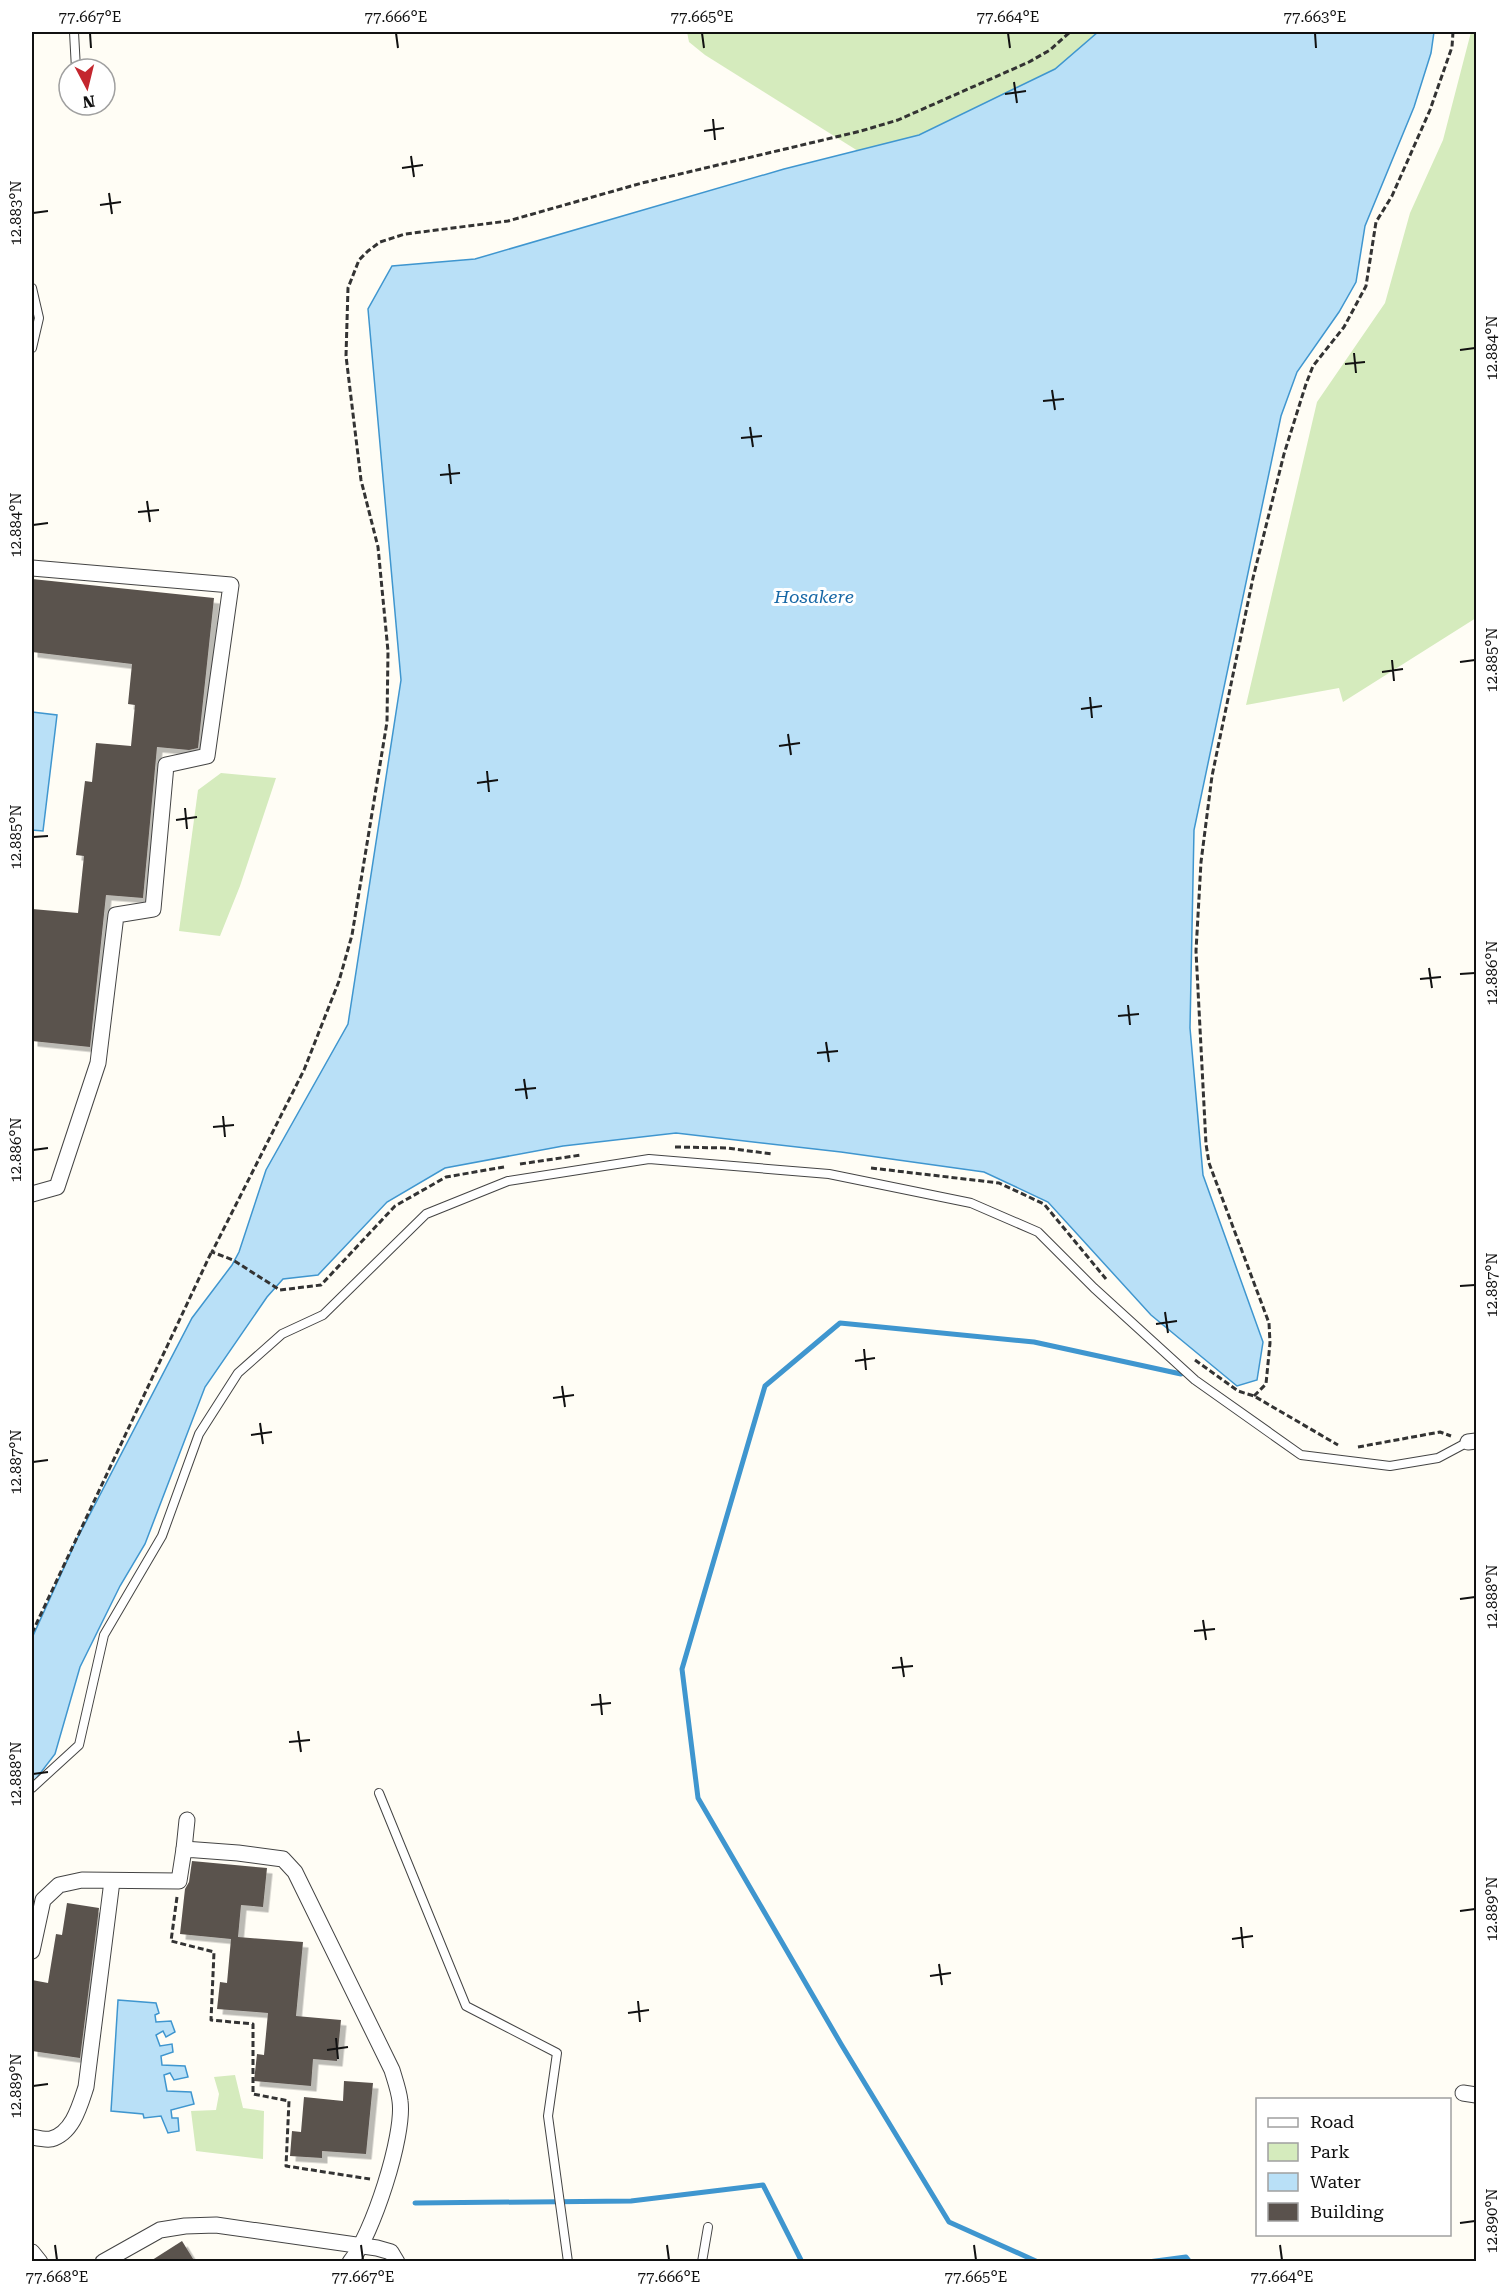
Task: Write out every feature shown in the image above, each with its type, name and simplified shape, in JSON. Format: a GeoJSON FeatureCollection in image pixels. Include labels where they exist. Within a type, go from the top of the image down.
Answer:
{"type":"FeatureCollection","features":[{"type":"Feature","properties":{"kind":"street"},"geometry":{"type":"LineString","coordinates":[[32,568],[231,585],[207,756],[166,765],[153,909],[116,915],[98,1063],[57,1187],[32,1194]]}},
{"type":"Feature","properties":{"kind":"street"},"geometry":{"type":"LineString","coordinates":[[32,1951],[43,1900],[59,1885],[82,1880],[179,1881],[187,1820]]}},
{"type":"Feature","properties":{"kind":"street"},"geometry":{"type":"LineString","coordinates":[[184,1849],[283,1859],[295,1872],[392,2070],[401,2102],[399,2138],[386,2182],[360,2246],[350,2262]]}},
{"type":"Feature","properties":{"kind":"street"},"geometry":{"type":"LineString","coordinates":[[32,2137],[50,2139],[67,2129],[77,2114],[86,2087],[112,1881]]}},
{"type":"Feature","properties":{"kind":"street"},"geometry":{"type":"LineString","coordinates":[[103,2262],[160,2230],[216,2225],[392,2252],[397,2262]]}},
{"type":"Feature","properties":{"kind":"street"},"geometry":{"type":"LineString","coordinates":[[32,2252],[40,2262]]}},
{"type":"Feature","properties":{"kind":"lane"},"geometry":{"type":"LineString","coordinates":[[74,32],[75,57]]}},
{"type":"Feature","properties":{"kind":"lane"},"geometry":{"type":"LineString","coordinates":[[32,288],[39,318],[32,348]]}},
{"type":"Feature","properties":{"kind":"lane"},"geometry":{"type":"LineString","coordinates":[[32,1788],[79,1744],[104,1635],[162,1536],[200,1434],[238,1373],[282,1334],[323,1315],[426,1214],[508,1181],[649,1160],[829,1174],[971,1203],[1038,1232],[1094,1288],[1195,1380],[1300,1455],[1390,1466],[1438,1458],[1472,1442]]}},
{"type":"Feature","properties":{"kind":"lane"},"geometry":{"type":"LineString","coordinates":[[379,1793],[466,2006],[557,2054],[549,2116],[568,2262]]}},
{"type":"Feature","properties":{"kind":"lane"},"geometry":{"type":"LineString","coordinates":[[702,2262],[708,2227]]}},
{"type":"Feature","properties":{"kind":"path"},"geometry":{"type":"LineString","coordinates":[[32,1633],[212,1252],[304,1070],[339,981],[352,935],[387,722],[388,651],[378,547],[361,480],[346,356],[348,288],[359,260],[380,242],[405,234],[508,221],[642,183],[861,131],[898,120],[1029,62],[1050,50],[1070,32]]}},
{"type":"Feature","properties":{"kind":"path"},"geometry":{"type":"LineString","coordinates":[[1254,1396],[1266,1384],[1270,1344],[1269,1323],[1209,1163],[1206,1144],[1196,951],[1201,862],[1212,776],[1255,567],[1284,454],[1306,384],[1313,366],[1344,327],[1366,286],[1376,222],[1395,188],[1430,110],[1452,47],[1453,32]]}},
{"type":"Feature","properties":{"kind":"path"},"geometry":{"type":"LineString","coordinates":[[666,1147],[727,1148],[772,1154]]}},
{"type":"Feature","properties":{"kind":"path"},"geometry":{"type":"LineString","coordinates":[[212,1252],[233,1260],[280,1290],[321,1285],[395,1206],[446,1177],[587,1154]]}},
{"type":"Feature","properties":{"kind":"path"},"geometry":{"type":"LineString","coordinates":[[862,1166],[999,1183],[1044,1204],[1107,1280]]}},
{"type":"Feature","properties":{"kind":"path"},"geometry":{"type":"LineString","coordinates":[[1186,1354],[1238,1390],[1254,1396],[1346,1450]]}},
{"type":"Feature","properties":{"kind":"path"},"geometry":{"type":"LineString","coordinates":[[1356,1448],[1440,1432],[1472,1442]]}},
{"type":"Feature","properties":{"kind":"path"},"geometry":{"type":"LineString","coordinates":[[179,1881],[171,1941],[214,1952],[211,2020],[253,2024],[253,2094],[289,2101],[286,2166],[386,2182]]}},
{"type":"Feature","properties":{"kind":"green space"},"geometry":{"type":"Polygon","coordinates":[[[687,32],[1098,32],[1055,69],[919,135],[858,151],[705,55],[689,42],[687,32]]]}},
{"type":"Feature","properties":{"kind":"green space"},"geometry":{"type":"Polygon","coordinates":[[[1471,32],[1476,32],[1476,618],[1343,702],[1339,688],[1246,705],[1317,402],[1385,303],[1410,213],[1443,140],[1471,32]]]}},
{"type":"Feature","properties":{"kind":"green space"},"geometry":{"type":"Polygon","coordinates":[[[221,773],[276,778],[240,886],[220,936],[179,931],[198,790],[221,773]]]}},
{"type":"Feature","properties":{"kind":"green space"},"geometry":{"type":"Polygon","coordinates":[[[235,2075],[243,2108],[264,2111],[263,2159],[196,2151],[191,2111],[216,2110],[219,2094],[214,2077],[235,2075]]]}},
{"type":"Feature","properties":{"kind":"water","name":"Hosakere"},"geometry":{"type":"Polygon","coordinates":[[[1098,32],[1434,32],[1431,53],[1414,107],[1365,226],[1356,282],[1339,312],[1297,372],[1281,416],[1194,830],[1190,1028],[1203,1175],[1263,1342],[1257,1380],[1237,1386],[1151,1315],[1048,1202],[984,1172],[841,1152],[676,1133],[563,1146],[445,1168],[387,1202],[318,1275],[283,1279],[267,1297],[205,1387],[145,1544],[120,1586],[80,1667],[55,1754],[32,1784],[32,1638],[77,1539],[192,1318],[232,1265],[239,1252],[266,1170],[348,1024],[401,680],[368,309],[392,266],[475,259],[784,169],[919,135],[1055,69],[1098,32]]]}},
{"type":"Feature","properties":{"kind":"water"},"geometry":{"type":"Polygon","coordinates":[[[32,712],[57,715],[43,831],[32,830],[32,712]]]}},
{"type":"Feature","properties":{"kind":"water"},"geometry":{"type":"Polygon","coordinates":[[[118,2000],[156,2003],[159,2013],[155,2015],[156,2022],[171,2021],[175,2032],[166,2037],[163,2031],[156,2035],[160,2046],[172,2044],[173,2052],[161,2056],[162,2065],[185,2066],[188,2077],[174,2080],[170,2073],[164,2075],[167,2091],[191,2092],[194,2104],[171,2110],[172,2118],[178,2118],[179,2131],[168,2133],[161,2116],[144,2118],[143,2114],[111,2111],[118,2000]]]}},
{"type":"Feature","properties":{"kind":"building"},"geometry":{"type":"Polygon","coordinates":[[[32,579],[214,598],[198,748],[189,750],[157,747],[143,898],[106,895],[90,1047],[32,1041],[32,909],[78,913],[84,856],[76,855],[85,781],[92,782],[96,743],[131,746],[135,705],[128,704],[132,664],[32,652],[32,579]]]}},
{"type":"Feature","properties":{"kind":"building"},"geometry":{"type":"Polygon","coordinates":[[[192,1861],[267,1868],[263,1907],[241,1905],[238,1937],[303,1942],[296,2016],[341,2020],[337,2061],[313,2059],[311,2086],[254,2081],[257,2054],[264,2055],[268,2013],[217,2009],[220,1982],[227,1983],[231,1939],[180,1934],[185,1889],[189,1882],[192,1861]]]}},
{"type":"Feature","properties":{"kind":"building"},"geometry":{"type":"Polygon","coordinates":[[[67,1903],[99,1908],[80,2058],[32,2051],[32,1980],[48,1983],[56,1934],[62,1935],[67,1903]]]}},
{"type":"Feature","properties":{"kind":"building"},"geometry":{"type":"Polygon","coordinates":[[[344,2081],[373,2083],[366,2154],[322,2151],[322,2158],[290,2156],[292,2131],[301,2132],[304,2097],[343,2101],[344,2081]]]}},
{"type":"Feature","properties":{"kind":"building"},"geometry":{"type":"Polygon","coordinates":[[[182,2241],[195,2262],[149,2262],[182,2241]]]}},
{"type":"Feature","properties":{"kind":"waterway"},"geometry":{"type":"LineString","coordinates":[[1038,2262],[949,2222],[841,2044],[698,1798],[682,1669],[765,1386],[840,1323],[1034,1342],[1181,1374]]}},
{"type":"Feature","properties":{"kind":"waterway"},"geometry":{"type":"LineString","coordinates":[[415,2203],[631,2201],[763,2185],[802,2262]]}},
{"type":"Feature","properties":{"kind":"waterway"},"geometry":{"type":"LineString","coordinates":[[1148,2262],[1186,2257],[1190,2262]]}}]}
